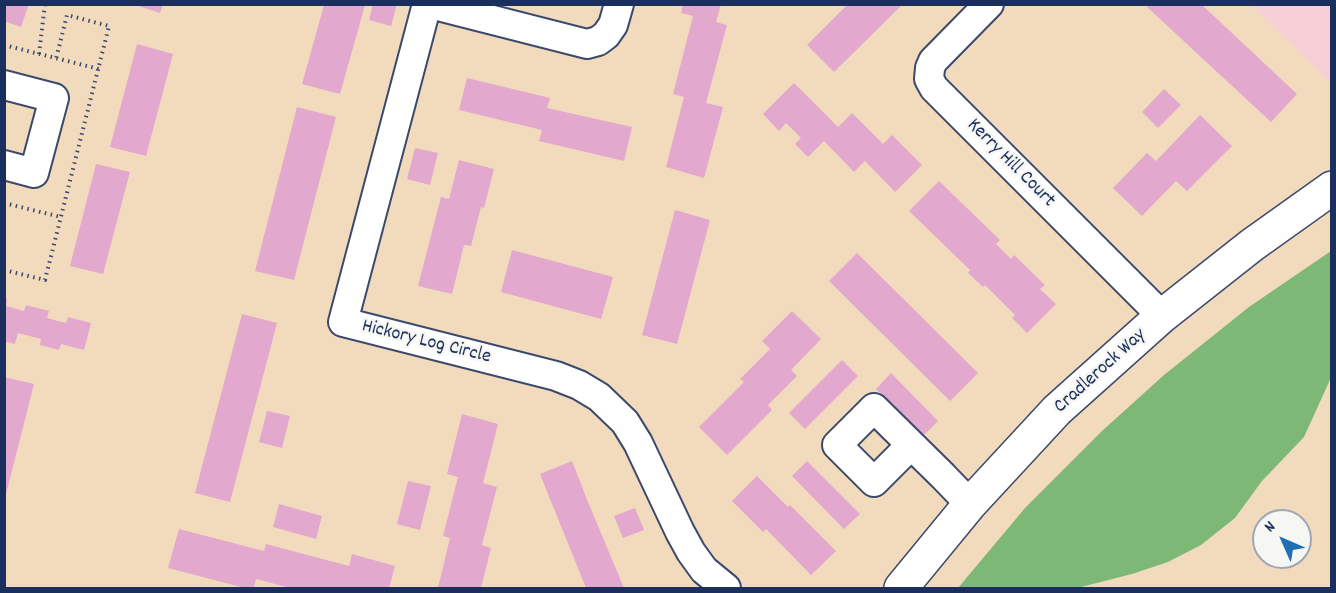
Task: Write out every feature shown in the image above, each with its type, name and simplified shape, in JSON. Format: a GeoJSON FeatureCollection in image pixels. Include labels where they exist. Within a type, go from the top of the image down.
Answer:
{"type":"FeatureCollection","features":[{"type":"Feature","properties":{"kind":"street","name":"Hickory Log Circle"},"geometry":{"type":"LineString","coordinates":[[619,4],[613,25],[606,35],[598,41],[586,44],[428,4],[343,322],[556,376],[579,385],[599,397],[625,423],[638,443],[691,552],[704,570],[726,588]]}},
{"type":"Feature","properties":{"kind":"street","name":"Kerry Hill Court"},"geometry":{"type":"LineString","coordinates":[[989,4],[933,62],[929,79],[934,88],[1162,316]]}},
{"type":"Feature","properties":{"kind":"street"},"geometry":{"type":"LineString","coordinates":[[4,85],[54,98],[34,173],[4,165]]}},
{"type":"Feature","properties":{"kind":"street","name":"Cradlerock Way"},"geometry":{"type":"LineString","coordinates":[[901,588],[970,504],[1057,410],[1162,316],[1252,245],[1332,188]]}},
{"type":"Feature","properties":{"kind":"street"},"geometry":{"type":"LineString","coordinates":[[911,445],[970,504]]}},
{"type":"Feature","properties":{"kind":"path"},"geometry":{"type":"LineString","coordinates":[[39,54],[45,4]]}},
{"type":"Feature","properties":{"kind":"path"},"geometry":{"type":"LineString","coordinates":[[4,45],[99,69]]}},
{"type":"Feature","properties":{"kind":"path"},"geometry":{"type":"LineString","coordinates":[[4,202],[61,217]]}},
{"type":"Feature","properties":{"kind":"shaded area"},"geometry":{"type":"Polygon","coordinates":[[[1251,5],[1331,5],[1331,83],[1251,5]]]}},
{"type":"Feature","properties":{"kind":"green space"},"geometry":{"type":"Polygon","coordinates":[[[1331,251],[1332,373],[1329,382],[1304,437],[1262,481],[1235,518],[1201,545],[1168,562],[1077,588],[958,588],[1025,508],[1102,431],[1164,375],[1249,307],[1331,251]]]}},
{"type":"Feature","properties":{"kind":"building"},"geometry":{"type":"Polygon","coordinates":[[[4,4],[29,4],[21,27],[4,21],[4,4]]]}},
{"type":"Feature","properties":{"kind":"building"},"geometry":{"type":"Polygon","coordinates":[[[132,4],[163,4],[160,13],[132,4]]]}},
{"type":"Feature","properties":{"kind":"building"},"geometry":{"type":"Polygon","coordinates":[[[373,4],[397,4],[391,26],[369,20],[373,4]]]}},
{"type":"Feature","properties":{"kind":"building"},"geometry":{"type":"Polygon","coordinates":[[[683,4],[721,4],[716,22],[727,25],[706,103],[723,107],[704,178],[666,167],[684,97],[673,94],[693,16],[681,13],[683,4]]]}},
{"type":"Feature","properties":{"kind":"building"},"geometry":{"type":"Polygon","coordinates":[[[848,4],[903,4],[834,72],[807,45],[848,4]]]}},
{"type":"Feature","properties":{"kind":"building"},"geometry":{"type":"Polygon","coordinates":[[[1149,4],[1201,4],[1297,94],[1271,122],[1147,7],[1149,4]]]}},
{"type":"Feature","properties":{"kind":"building"},"geometry":{"type":"Polygon","coordinates":[[[324,5],[365,5],[340,94],[302,84],[324,5]]]}},
{"type":"Feature","properties":{"kind":"building"},"geometry":{"type":"Polygon","coordinates":[[[137,44],[173,54],[146,156],[110,147],[137,44]]]}},
{"type":"Feature","properties":{"kind":"building"},"geometry":{"type":"Polygon","coordinates":[[[467,78],[550,98],[547,108],[632,127],[624,161],[539,141],[542,130],[459,110],[467,78]]]}},
{"type":"Feature","properties":{"kind":"building"},"geometry":{"type":"Polygon","coordinates":[[[794,83],[838,127],[852,113],[883,144],[892,135],[922,165],[895,192],[865,161],[854,172],[824,141],[808,157],[795,144],[801,138],[786,123],[779,131],[763,114],[794,83]]]}},
{"type":"Feature","properties":{"kind":"building"},"geometry":{"type":"Polygon","coordinates":[[[1164,89],[1181,105],[1158,128],[1142,112],[1164,89]]]}},
{"type":"Feature","properties":{"kind":"building"},"geometry":{"type":"Polygon","coordinates":[[[297,107],[336,117],[294,280],[255,271],[297,107]]]}},
{"type":"Feature","properties":{"kind":"building"},"geometry":{"type":"Polygon","coordinates":[[[1200,115],[1232,146],[1187,191],[1176,181],[1142,216],[1113,188],[1147,153],[1156,161],[1200,115]]]}},
{"type":"Feature","properties":{"kind":"building"},"geometry":{"type":"Polygon","coordinates":[[[415,148],[438,153],[430,185],[407,179],[415,148]]]}},
{"type":"Feature","properties":{"kind":"building"},"geometry":{"type":"Polygon","coordinates":[[[459,160],[494,169],[471,246],[464,245],[452,294],[418,286],[441,197],[449,199],[459,160]]]}},
{"type":"Feature","properties":{"kind":"building"},"geometry":{"type":"Polygon","coordinates":[[[96,164],[130,172],[103,274],[70,266],[96,164]]]}},
{"type":"Feature","properties":{"kind":"building"},"geometry":{"type":"Polygon","coordinates":[[[939,181],[1000,240],[996,244],[1011,259],[1014,255],[1045,285],[1040,289],[1056,304],[1027,333],[1012,318],[1015,315],[985,285],[983,287],[968,273],[970,270],[909,211],[939,181]]]}},
{"type":"Feature","properties":{"kind":"building"},"geometry":{"type":"Polygon","coordinates":[[[675,210],[710,220],[677,344],[642,335],[675,210]]]}},
{"type":"Feature","properties":{"kind":"building"},"geometry":{"type":"Polygon","coordinates":[[[512,250],[613,277],[601,319],[501,292],[512,250]]]}},
{"type":"Feature","properties":{"kind":"building"},"geometry":{"type":"Polygon","coordinates":[[[857,253],[978,373],[950,401],[829,281],[857,253]]]}},
{"type":"Feature","properties":{"kind":"building"},"geometry":{"type":"Polygon","coordinates":[[[4,299],[7,299],[6,306],[24,311],[26,305],[49,311],[47,318],[66,323],[68,317],[91,323],[84,350],[61,344],[59,350],[40,345],[41,339],[18,333],[15,344],[4,341],[4,299]]]}},
{"type":"Feature","properties":{"kind":"building"},"geometry":{"type":"Polygon","coordinates":[[[792,311],[821,339],[791,370],[797,376],[768,405],[772,410],[727,455],[699,427],[744,382],[740,379],[770,349],[762,341],[792,311]]]}},
{"type":"Feature","properties":{"kind":"building"},"geometry":{"type":"Polygon","coordinates":[[[242,314],[277,323],[230,502],[195,493],[242,314]]]}},
{"type":"Feature","properties":{"kind":"building"},"geometry":{"type":"Polygon","coordinates":[[[842,360],[858,376],[805,429],[789,413],[842,360]]]}},
{"type":"Feature","properties":{"kind":"building"},"geometry":{"type":"Polygon","coordinates":[[[891,373],[938,421],[923,436],[876,389],[891,373]]]}},
{"type":"Feature","properties":{"kind":"building"},"geometry":{"type":"Polygon","coordinates":[[[4,377],[34,384],[5,498],[4,498],[4,377]]]}},
{"type":"Feature","properties":{"kind":"building"},"geometry":{"type":"Polygon","coordinates":[[[267,411],[290,416],[282,448],[259,442],[267,411]]]}},
{"type":"Feature","properties":{"kind":"building"},"geometry":{"type":"Polygon","coordinates":[[[462,414],[498,424],[483,483],[497,487],[482,545],[491,548],[481,588],[438,588],[450,538],[443,536],[458,477],[447,474],[462,414]]]}},
{"type":"Feature","properties":{"kind":"building"},"geometry":{"type":"Polygon","coordinates":[[[572,461],[624,588],[586,588],[540,474],[572,461]]]}},
{"type":"Feature","properties":{"kind":"building"},"geometry":{"type":"Polygon","coordinates":[[[807,461],[860,514],[844,529],[792,476],[807,461]]]}},
{"type":"Feature","properties":{"kind":"building"},"geometry":{"type":"Polygon","coordinates":[[[757,476],[836,551],[811,575],[766,529],[763,532],[732,501],[757,476]]]}},
{"type":"Feature","properties":{"kind":"building"},"geometry":{"type":"Polygon","coordinates":[[[408,481],[431,486],[420,530],[397,524],[408,481]]]}},
{"type":"Feature","properties":{"kind":"building"},"geometry":{"type":"Polygon","coordinates":[[[279,504],[322,516],[316,539],[273,527],[279,504]]]}},
{"type":"Feature","properties":{"kind":"building"},"geometry":{"type":"Polygon","coordinates":[[[635,508],[644,530],[623,538],[614,516],[635,508]]]}},
{"type":"Feature","properties":{"kind":"building"},"geometry":{"type":"Polygon","coordinates":[[[179,529],[264,551],[266,544],[349,566],[352,554],[395,566],[389,588],[290,588],[256,579],[254,588],[245,588],[168,568],[179,529]]]}}]}
